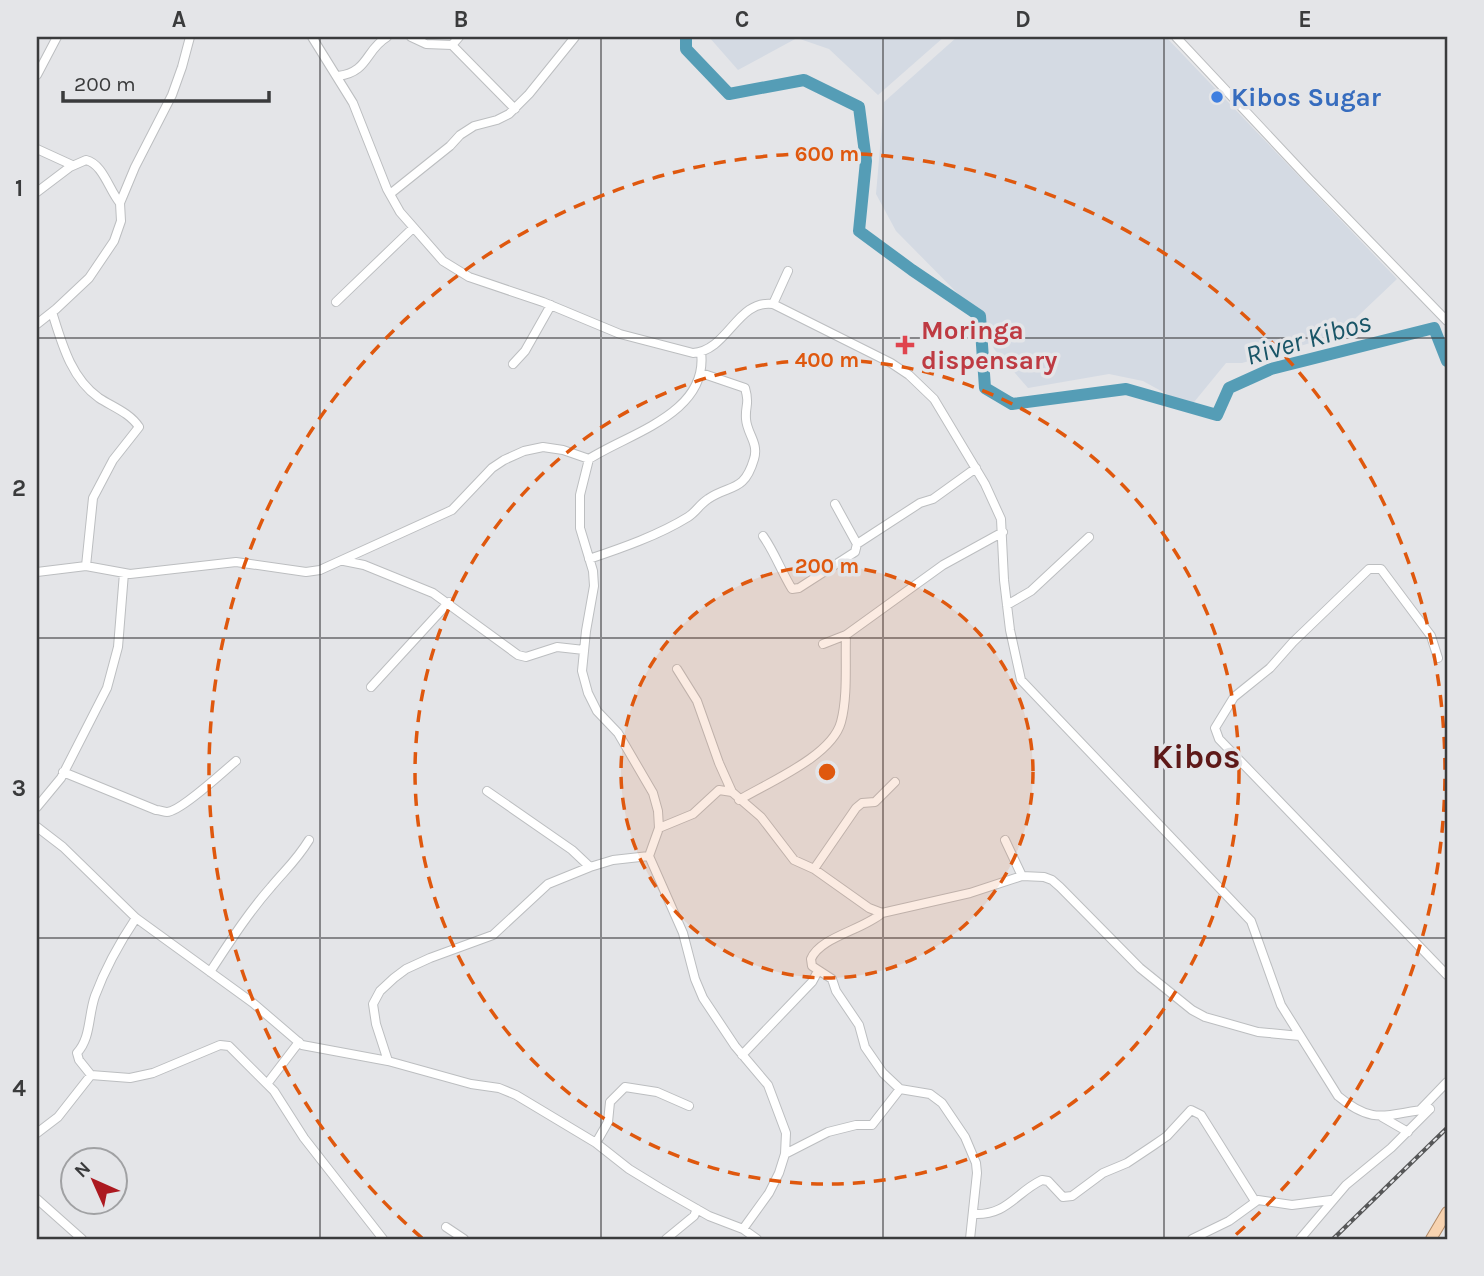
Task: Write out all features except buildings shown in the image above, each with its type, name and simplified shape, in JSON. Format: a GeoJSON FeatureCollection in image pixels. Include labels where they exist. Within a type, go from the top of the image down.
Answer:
{"type":"FeatureCollection","features":[{"type":"Feature","properties":{"kind":"main road"},"geometry":{"type":"LineString","coordinates":[[1431,1239],[1447,1212]]}},
{"type":"Feature","properties":{"kind":"street"},"geometry":{"type":"LineString","coordinates":[[37,75],[57,37]]}},
{"type":"Feature","properties":{"kind":"street"},"geometry":{"type":"LineString","coordinates":[[37,324],[89,278],[114,241],[121,221],[120,203],[137,162],[172,95],[183,67],[190,37]]}},
{"type":"Feature","properties":{"kind":"street"},"geometry":{"type":"LineString","coordinates":[[312,37],[353,103],[400,212],[443,261],[461,273],[551,305],[620,334],[683,351],[701,352],[717,342],[750,308],[764,303],[773,304],[864,348],[909,375],[934,399],[998,508],[1003,532],[1010,630],[1021,680],[1251,921],[1276,992],[1338,1096],[1363,1113],[1382,1117],[1408,1132]]}},
{"type":"Feature","properties":{"kind":"street"},"geometry":{"type":"LineString","coordinates":[[338,76],[362,67],[378,44],[387,37]]}},
{"type":"Feature","properties":{"kind":"street"},"geometry":{"type":"LineString","coordinates":[[411,37],[426,44],[452,45],[515,109]]}},
{"type":"Feature","properties":{"kind":"street"},"geometry":{"type":"LineString","coordinates":[[452,45],[459,37]]}},
{"type":"Feature","properties":{"kind":"street"},"geometry":{"type":"LineString","coordinates":[[390,194],[460,135],[474,126],[497,120],[515,109],[575,37]]}},
{"type":"Feature","properties":{"kind":"street"},"geometry":{"type":"LineString","coordinates":[[1176,37],[1447,321]]}},
{"type":"Feature","properties":{"kind":"street"},"geometry":{"type":"LineString","coordinates":[[37,149],[72,165]]}},
{"type":"Feature","properties":{"kind":"street"},"geometry":{"type":"LineString","coordinates":[[37,192],[72,165],[86,159],[96,164],[120,203]]}},
{"type":"Feature","properties":{"kind":"street"},"geometry":{"type":"LineString","coordinates":[[336,302],[413,228]]}},
{"type":"Feature","properties":{"kind":"street"},"geometry":{"type":"LineString","coordinates":[[773,304],[788,271]]}},
{"type":"Feature","properties":{"kind":"street"},"geometry":{"type":"LineString","coordinates":[[513,364],[525,351],[551,305]]}},
{"type":"Feature","properties":{"kind":"street"},"geometry":{"type":"LineString","coordinates":[[52,312],[66,359],[94,394],[123,411],[139,427],[113,460],[93,498],[86,566]]}},
{"type":"Feature","properties":{"kind":"street"},"geometry":{"type":"LineString","coordinates":[[37,572],[86,566],[124,573],[149,573],[236,562],[306,572],[320,570],[452,510],[492,468],[524,451],[542,447],[563,450],[589,459],[676,410],[695,389],[701,373],[701,352]]}},
{"type":"Feature","properties":{"kind":"street"},"geometry":{"type":"LineString","coordinates":[[589,559],[627,546],[688,517],[713,496],[736,487],[749,472],[756,447],[746,419],[749,401],[745,387],[701,373]]}},
{"type":"Feature","properties":{"kind":"street"},"geometry":{"type":"LineString","coordinates":[[589,459],[580,507],[581,536],[593,570],[594,586],[582,671],[588,693],[597,711],[618,733],[650,784],[659,828],[649,856],[683,933],[699,990],[742,1055],[764,1079],[773,1095],[786,1133],[785,1154],[769,1193],[743,1229]]}},
{"type":"Feature","properties":{"kind":"street"},"geometry":{"type":"LineString","coordinates":[[857,544],[920,503],[933,499],[976,468]]}},
{"type":"Feature","properties":{"kind":"street"},"geometry":{"type":"LineString","coordinates":[[763,536],[794,589],[855,552],[857,544],[835,504]]}},
{"type":"Feature","properties":{"kind":"street"},"geometry":{"type":"LineString","coordinates":[[823,644],[846,635],[943,565],[1003,532]]}},
{"type":"Feature","properties":{"kind":"street"},"geometry":{"type":"LineString","coordinates":[[1007,605],[1031,591],[1089,537]]}},
{"type":"Feature","properties":{"kind":"street"},"geometry":{"type":"LineString","coordinates":[[344,561],[364,565],[415,584],[449,602],[518,655],[526,657],[557,647],[584,650]]}},
{"type":"Feature","properties":{"kind":"street"},"geometry":{"type":"LineString","coordinates":[[1438,658],[1431,635],[1394,584],[1381,569],[1369,569],[1293,642],[1270,668],[1234,697],[1215,728],[1219,740],[1446,972]]}},
{"type":"Feature","properties":{"kind":"street"},"geometry":{"type":"LineString","coordinates":[[37,807],[63,772],[107,688],[118,647],[124,573]]}},
{"type":"Feature","properties":{"kind":"street"},"geometry":{"type":"LineString","coordinates":[[371,687],[449,602]]}},
{"type":"Feature","properties":{"kind":"street"},"geometry":{"type":"LineString","coordinates":[[739,800],[806,762],[832,740],[841,721],[846,635]]}},
{"type":"Feature","properties":{"kind":"street"},"geometry":{"type":"LineString","coordinates":[[677,670],[697,701],[732,792],[761,817],[794,860],[814,869],[854,899],[882,913]]}},
{"type":"Feature","properties":{"kind":"street"},"geometry":{"type":"LineString","coordinates":[[63,772],[167,812],[184,803],[236,761]]}},
{"type":"Feature","properties":{"kind":"street"},"geometry":{"type":"LineString","coordinates":[[814,869],[856,808],[862,803],[875,802],[895,782]]}},
{"type":"Feature","properties":{"kind":"street"},"geometry":{"type":"LineString","coordinates":[[659,828],[693,814],[719,790],[732,792]]}},
{"type":"Feature","properties":{"kind":"street"},"geometry":{"type":"LineString","coordinates":[[487,791],[572,850],[590,867]]}},
{"type":"Feature","properties":{"kind":"street"},"geometry":{"type":"LineString","coordinates":[[37,827],[63,847],[136,918],[253,1003],[299,1042],[307,1046],[388,1061],[471,1084],[499,1088],[516,1095],[596,1143],[629,1169],[697,1209],[743,1229],[757,1239]]}},
{"type":"Feature","properties":{"kind":"street"},"geometry":{"type":"LineString","coordinates":[[210,972],[237,932],[272,886],[296,861],[309,840]]}},
{"type":"Feature","properties":{"kind":"street"},"geometry":{"type":"LineString","coordinates":[[1005,841],[1022,876]]}},
{"type":"Feature","properties":{"kind":"street"},"geometry":{"type":"LineString","coordinates":[[388,1061],[373,1013],[375,997],[406,969],[493,935],[548,884],[590,867],[633,856],[649,856]]}},
{"type":"Feature","properties":{"kind":"street"},"geometry":{"type":"LineString","coordinates":[[970,1239],[977,1173],[976,1163],[960,1129],[935,1097],[900,1088],[883,1073],[864,1047],[859,1025],[836,991],[832,979],[812,966],[813,954],[826,943],[861,928],[882,913],[970,892],[1022,876],[1052,880],[1140,968],[1192,1010],[1205,1017],[1258,1032],[1300,1036]]}},
{"type":"Feature","properties":{"kind":"street"},"geometry":{"type":"LineString","coordinates":[[136,918],[95,997],[86,1042],[77,1053],[79,1060],[91,1075],[130,1077],[153,1073],[207,1049],[225,1045],[267,1084],[304,1138],[383,1239]]}},
{"type":"Feature","properties":{"kind":"street"},"geometry":{"type":"LineString","coordinates":[[742,1055],[812,982],[818,971]]}},
{"type":"Feature","properties":{"kind":"street"},"geometry":{"type":"LineString","coordinates":[[267,1084],[299,1042]]}},
{"type":"Feature","properties":{"kind":"street"},"geometry":{"type":"LineString","coordinates":[[37,1133],[58,1117],[91,1075]]}},
{"type":"Feature","properties":{"kind":"street"},"geometry":{"type":"LineString","coordinates":[[1420,1110],[1447,1082]]}},
{"type":"Feature","properties":{"kind":"street"},"geometry":{"type":"LineString","coordinates":[[596,1143],[605,1129],[610,1102],[625,1087],[657,1092],[689,1106]]}},
{"type":"Feature","properties":{"kind":"street"},"geometry":{"type":"LineString","coordinates":[[785,1154],[828,1132],[856,1125],[872,1125],[900,1088]]}},
{"type":"Feature","properties":{"kind":"street"},"geometry":{"type":"LineString","coordinates":[[1300,1239],[1346,1185],[1408,1132],[1430,1109],[1399,1112],[1382,1117]]}},
{"type":"Feature","properties":{"kind":"street"},"geometry":{"type":"LineString","coordinates":[[973,1214],[989,1214],[1009,1205],[1042,1180],[1048,1181],[1063,1197],[1072,1196],[1103,1173],[1127,1163],[1167,1136],[1191,1110],[1201,1115],[1255,1201]]}},
{"type":"Feature","properties":{"kind":"street"},"geometry":{"type":"LineString","coordinates":[[37,1199],[82,1239]]}},
{"type":"Feature","properties":{"kind":"street"},"geometry":{"type":"LineString","coordinates":[[1192,1239],[1228,1220],[1255,1201],[1263,1199],[1292,1205],[1331,1200]]}},
{"type":"Feature","properties":{"kind":"street"},"geometry":{"type":"LineString","coordinates":[[666,1239],[694,1216],[697,1209]]}},
{"type":"Feature","properties":{"kind":"street"},"geometry":{"type":"LineString","coordinates":[[446,1227],[464,1239]]}},
{"type":"Feature","properties":{"kind":"shaded area"},"geometry":{"type":"Polygon","coordinates":[[[709,37],[944,37],[878,95],[829,49],[797,38],[738,70],[709,37]]]}},
{"type":"Feature","properties":{"kind":"shaded area"},"geometry":{"type":"Polygon","coordinates":[[[957,37],[1166,37],[1397,279],[1338,335],[1242,363],[1226,363],[1190,407],[1143,381],[1109,374],[1028,388],[994,349],[980,316],[896,231],[876,194],[884,102],[957,37]]]}},
{"type":"Feature","properties":{"kind":"waterway","name":"River Kibos"},"geometry":{"type":"LineString","coordinates":[[686,37],[686,49],[729,94],[804,80],[859,107],[866,161],[859,231],[980,316],[985,388],[1012,404],[1126,389],[1217,415],[1229,388],[1271,369],[1434,328],[1447,361]]}},
{"type":"Feature","properties":{"kind":"railway"},"geometry":{"type":"LineString","coordinates":[[1333,1239],[1447,1128]]}},
{"type":"Feature","properties":{"kind":"place","name":"Kibos Sugar"},"geometry":{"type":"Point","coordinates":[1217,97]}},
{"type":"Feature","properties":{"kind":"place","name":"Moringa dispensary"},"geometry":{"type":"Point","coordinates":[905,345]}},
{"type":"Feature","properties":{"kind":"district","name":"Kibos"},"geometry":{"type":"Point","coordinates":[1196,756]}}]}
